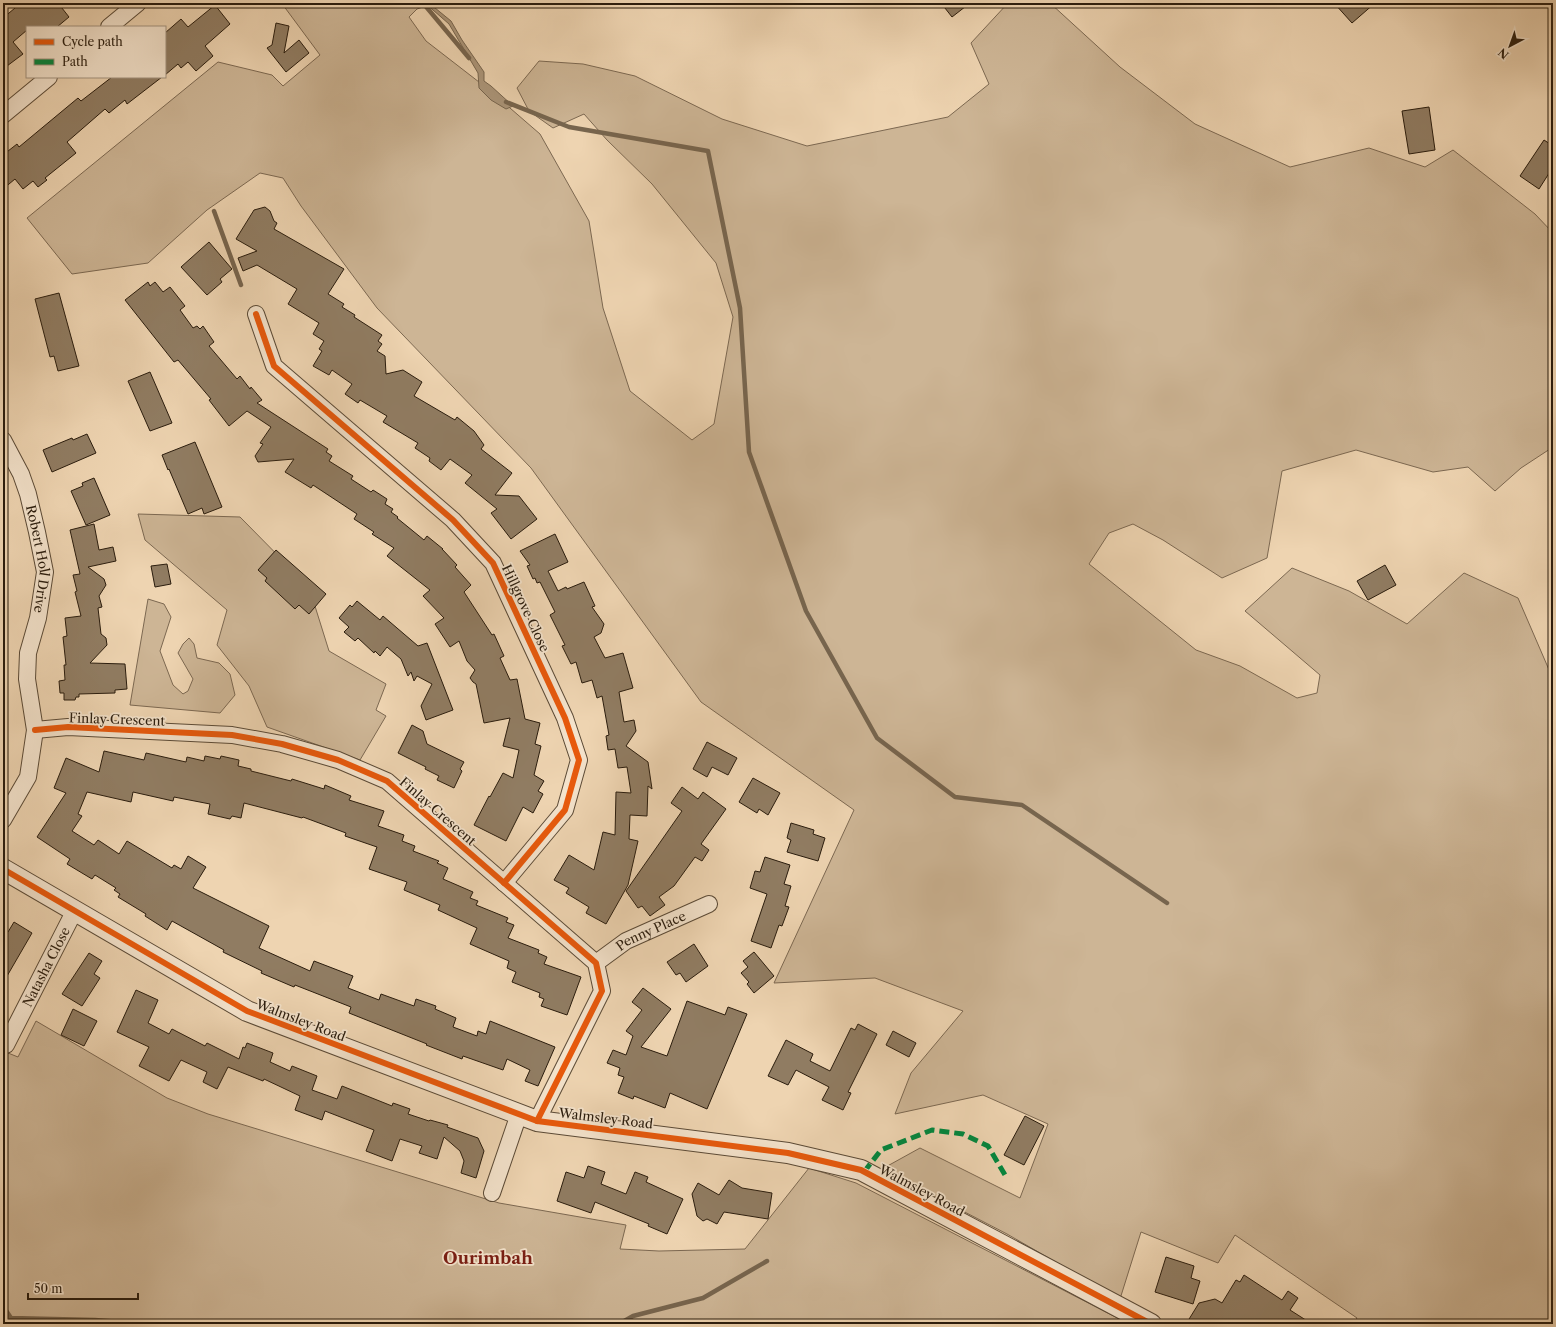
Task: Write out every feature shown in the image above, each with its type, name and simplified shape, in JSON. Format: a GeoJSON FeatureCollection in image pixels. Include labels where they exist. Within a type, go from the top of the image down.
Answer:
{"type":"FeatureCollection","features":[{"type":"Feature","properties":{"kind":"street"},"geometry":{"type":"LineString","coordinates":[[110,26],[138,3]]}},
{"type":"Feature","properties":{"kind":"street"},"geometry":{"type":"LineString","coordinates":[[3,115],[48,78]]}},
{"type":"Feature","properties":{"kind":"street","name":"Hillgrove Close"},"geometry":{"type":"LineString","coordinates":[[256,314],[274,366],[453,520],[493,563],[565,718],[579,760],[565,810],[504,884]]}},
{"type":"Feature","properties":{"kind":"street","name":"Robert Holl Drive"},"geometry":{"type":"LineString","coordinates":[[3,440],[21,474],[28,494],[45,572],[38,618],[28,653],[27,679],[35,730],[28,777],[3,820]]}},
{"type":"Feature","properties":{"kind":"street","name":"Finlay Crescent"},"geometry":{"type":"LineString","coordinates":[[35,730],[68,727],[232,735],[282,744],[338,760],[387,781],[596,963]]}},
{"type":"Feature","properties":{"kind":"street","name":"Walmsley Road"},"geometry":{"type":"LineString","coordinates":[[3,869],[247,1011],[537,1120],[788,1153],[861,1170],[1151,1324]]}},
{"type":"Feature","properties":{"kind":"street","name":"Penny Place"},"geometry":{"type":"LineString","coordinates":[[596,963],[626,941],[709,904]]}},
{"type":"Feature","properties":{"kind":"street","name":"Natasha Close"},"geometry":{"type":"LineString","coordinates":[[6,1045],[75,910]]}},
{"type":"Feature","properties":{"kind":"street"},"geometry":{"type":"LineString","coordinates":[[537,1120],[602,991],[596,963]]}},
{"type":"Feature","properties":{"kind":"street"},"geometry":{"type":"LineString","coordinates":[[492,1193],[519,1114]]}},
{"type":"Feature","properties":{"kind":"shaded area"},"geometry":{"type":"Polygon","coordinates":[[[285,3],[431,4],[417,9],[409,17],[426,41],[488,89],[540,134],[589,221],[603,308],[630,391],[692,440],[714,424],[733,317],[716,263],[652,184],[607,140],[584,114],[553,128],[529,111],[517,88],[539,61],[583,64],[635,76],[722,119],[807,146],[948,117],[989,84],[971,43],[1008,3],[1050,3],[1120,67],[1195,124],[1290,167],[1369,148],[1425,167],[1453,150],[1535,214],[1553,233],[1553,447],[1521,468],[1495,491],[1468,467],[1433,472],[1356,450],[1282,471],[1267,558],[1222,578],[1163,540],[1133,524],[1109,533],[1089,564],[1196,650],[1240,666],[1297,698],[1317,693],[1320,675],[1245,611],[1292,568],[1349,591],[1407,624],[1464,573],[1518,598],[1553,679],[1553,1324],[1353,1324],[1357,1318],[1235,1235],[1218,1263],[1141,1232],[1120,1299],[1007,1234],[882,1169],[920,1148],[1020,1198],[1048,1124],[983,1095],[895,1114],[911,1073],[963,1011],[875,978],[774,983],[854,810],[701,702],[531,468],[377,308],[301,206],[283,178],[260,173],[207,210],[148,263],[72,274],[27,218],[218,62],[272,75],[283,86],[320,55],[283,5],[285,3]]]}},
{"type":"Feature","properties":{"kind":"shaded area"},"geometry":{"type":"Polygon","coordinates":[[[425,3],[429,3],[451,21],[484,72],[484,81],[513,106],[506,109],[491,100],[479,88],[478,73],[449,24],[425,3]]]}},
{"type":"Feature","properties":{"kind":"shaded area"},"geometry":{"type":"Polygon","coordinates":[[[138,514],[240,517],[309,587],[329,651],[386,684],[376,710],[386,716],[360,760],[267,727],[249,686],[217,645],[227,610],[145,540],[138,514]]]}},
{"type":"Feature","properties":{"kind":"shaded area"},"geometry":{"type":"Polygon","coordinates":[[[148,599],[164,604],[171,617],[160,651],[173,685],[183,694],[188,691],[193,679],[178,653],[183,644],[189,638],[194,644],[197,658],[219,663],[230,674],[235,695],[220,713],[130,705],[148,599]]]}},
{"type":"Feature","properties":{"kind":"shaded area"},"geometry":{"type":"Polygon","coordinates":[[[36,1021],[167,1098],[208,1114],[499,1203],[626,1225],[620,1249],[659,1251],[745,1249],[809,1168],[856,1183],[1129,1324],[3,1324],[3,1051],[18,1057],[36,1021]]]}},
{"type":"Feature","properties":{"kind":"building"},"geometry":{"type":"Polygon","coordinates":[[[10,3],[58,3],[69,17],[58,26],[26,26],[26,31],[13,42],[23,54],[3,69],[3,18],[15,8],[10,3]]]}},
{"type":"Feature","properties":{"kind":"building"},"geometry":{"type":"Polygon","coordinates":[[[941,3],[970,3],[952,17],[941,3]]]}},
{"type":"Feature","properties":{"kind":"building"},"geometry":{"type":"Polygon","coordinates":[[[1334,3],[1375,3],[1352,23],[1334,3]]]}},
{"type":"Feature","properties":{"kind":"building"},"geometry":{"type":"Polygon","coordinates":[[[215,5],[230,24],[205,46],[213,56],[196,71],[188,62],[181,68],[178,64],[166,74],[166,32],[181,19],[188,27],[215,5]]]}},
{"type":"Feature","properties":{"kind":"building"},"geometry":{"type":"Polygon","coordinates":[[[276,23],[289,26],[284,53],[299,40],[309,53],[286,72],[267,48],[272,45],[276,23]]]}},
{"type":"Feature","properties":{"kind":"building"},"geometry":{"type":"Polygon","coordinates":[[[111,78],[161,78],[127,104],[125,100],[109,113],[105,109],[67,142],[76,153],[45,178],[47,180],[38,187],[33,181],[23,189],[15,179],[3,189],[3,155],[17,144],[19,147],[78,98],[81,101],[111,78]]]}},
{"type":"Feature","properties":{"kind":"building"},"geometry":{"type":"Polygon","coordinates":[[[1429,107],[1435,150],[1409,154],[1402,111],[1429,107]]]}},
{"type":"Feature","properties":{"kind":"building"},"geometry":{"type":"Polygon","coordinates":[[[1544,140],[1553,146],[1553,167],[1539,189],[1520,176],[1544,140]]]}},
{"type":"Feature","properties":{"kind":"building"},"geometry":{"type":"Polygon","coordinates":[[[265,207],[270,211],[274,221],[277,223],[274,229],[344,269],[328,294],[344,304],[342,307],[355,315],[354,317],[382,335],[378,341],[382,344],[377,351],[385,356],[386,374],[403,370],[422,382],[414,396],[455,420],[457,417],[474,431],[484,445],[481,449],[512,473],[495,495],[519,496],[537,519],[511,539],[491,513],[497,509],[465,483],[472,475],[450,459],[441,470],[429,461],[430,458],[415,448],[418,443],[383,422],[387,416],[360,400],[358,403],[345,394],[352,384],[332,370],[329,375],[313,366],[322,351],[319,349],[324,341],[313,334],[319,323],[288,304],[297,289],[257,265],[243,271],[238,258],[257,251],[236,239],[254,210],[265,207]]]}},
{"type":"Feature","properties":{"kind":"building"},"geometry":{"type":"Polygon","coordinates":[[[209,242],[232,269],[220,279],[222,282],[207,295],[181,267],[209,242]]]}},
{"type":"Feature","properties":{"kind":"building"},"geometry":{"type":"Polygon","coordinates":[[[148,282],[150,286],[155,282],[163,292],[170,287],[185,306],[180,310],[193,328],[197,326],[200,329],[203,326],[214,342],[209,346],[237,379],[240,376],[250,389],[251,387],[262,400],[257,403],[328,449],[326,452],[332,456],[329,461],[353,476],[351,479],[371,492],[373,490],[387,499],[385,504],[393,509],[391,512],[424,540],[427,536],[443,549],[457,565],[455,567],[471,585],[464,592],[492,635],[494,634],[504,656],[500,658],[510,680],[517,679],[525,719],[540,723],[535,744],[541,746],[534,775],[544,781],[538,791],[543,794],[533,813],[523,807],[506,841],[474,825],[503,773],[513,778],[519,750],[503,746],[510,718],[484,723],[476,684],[470,678],[475,670],[467,661],[459,641],[450,647],[435,624],[444,618],[423,596],[430,590],[387,556],[394,548],[372,534],[374,532],[354,519],[357,514],[313,485],[311,488],[285,472],[294,459],[258,462],[255,456],[263,444],[260,443],[271,427],[247,411],[229,426],[209,400],[211,399],[178,360],[174,362],[125,300],[148,282]]]}},
{"type":"Feature","properties":{"kind":"building"},"geometry":{"type":"Polygon","coordinates":[[[59,293],[79,366],[58,371],[54,356],[50,357],[35,299],[59,293]]]}},
{"type":"Feature","properties":{"kind":"building"},"geometry":{"type":"Polygon","coordinates":[[[150,372],[172,423],[150,431],[128,381],[150,372]]]}},
{"type":"Feature","properties":{"kind":"building"},"geometry":{"type":"Polygon","coordinates":[[[87,434],[96,453],[52,472],[43,450],[72,438],[73,440],[87,434]]]}},
{"type":"Feature","properties":{"kind":"building"},"geometry":{"type":"Polygon","coordinates":[[[195,442],[222,507],[204,514],[202,508],[188,514],[162,455],[195,442]]]}},
{"type":"Feature","properties":{"kind":"building"},"geometry":{"type":"Polygon","coordinates":[[[94,478],[110,515],[86,525],[71,491],[83,486],[82,483],[94,478]]]}},
{"type":"Feature","properties":{"kind":"building"},"geometry":{"type":"Polygon","coordinates":[[[94,524],[99,550],[113,547],[116,561],[88,567],[104,579],[106,585],[99,596],[102,607],[98,608],[101,634],[106,638],[107,645],[90,663],[125,664],[127,689],[115,690],[115,693],[79,694],[79,697],[76,697],[75,700],[64,700],[64,693],[60,693],[59,681],[65,680],[64,665],[66,665],[63,637],[67,636],[65,618],[81,616],[75,592],[77,591],[73,575],[80,574],[70,530],[94,524]]]}},
{"type":"Feature","properties":{"kind":"building"},"geometry":{"type":"Polygon","coordinates":[[[555,534],[568,562],[548,571],[558,591],[584,582],[595,606],[592,607],[604,624],[601,633],[594,637],[605,658],[623,653],[633,688],[619,692],[624,722],[634,720],[636,731],[626,746],[648,762],[652,789],[648,786],[647,816],[630,815],[629,839],[638,841],[628,885],[606,924],[586,913],[589,907],[566,893],[569,888],[554,880],[569,855],[594,870],[603,832],[615,835],[616,792],[631,793],[627,767],[618,768],[615,749],[608,750],[606,736],[609,735],[602,696],[597,698],[592,680],[582,683],[576,662],[571,664],[562,646],[565,645],[550,615],[555,612],[540,582],[537,583],[535,578],[533,579],[527,566],[530,565],[520,551],[555,534]]]}},
{"type":"Feature","properties":{"kind":"building"},"geometry":{"type":"Polygon","coordinates":[[[276,550],[326,594],[309,614],[299,605],[295,609],[265,581],[267,578],[258,570],[276,550]]]}},
{"type":"Feature","properties":{"kind":"building"},"geometry":{"type":"Polygon","coordinates":[[[167,564],[171,584],[155,587],[151,566],[167,564]]]}},
{"type":"Feature","properties":{"kind":"building"},"geometry":{"type":"Polygon","coordinates":[[[1385,565],[1396,585],[1368,600],[1357,581],[1385,565]]]}},
{"type":"Feature","properties":{"kind":"building"},"geometry":{"type":"Polygon","coordinates":[[[357,601],[380,620],[383,616],[418,646],[427,643],[453,710],[426,720],[421,706],[432,684],[417,676],[414,681],[411,672],[408,676],[401,659],[387,647],[380,656],[375,651],[374,653],[358,638],[355,641],[344,632],[349,627],[339,618],[350,605],[352,607],[357,601]]]}},
{"type":"Feature","properties":{"kind":"building"},"geometry":{"type":"Polygon","coordinates":[[[412,725],[423,731],[427,744],[464,762],[460,769],[462,771],[454,788],[437,780],[439,776],[425,769],[426,767],[398,753],[412,725]]]}},
{"type":"Feature","properties":{"kind":"building"},"geometry":{"type":"Polygon","coordinates":[[[707,742],[737,758],[728,775],[712,767],[707,777],[693,769],[707,742]]]}},
{"type":"Feature","properties":{"kind":"building"},"geometry":{"type":"Polygon","coordinates":[[[104,751],[144,760],[146,753],[186,762],[187,757],[204,761],[205,756],[220,759],[221,756],[239,760],[238,766],[251,769],[251,771],[291,781],[292,779],[324,789],[325,785],[351,796],[349,800],[384,811],[378,826],[404,835],[402,841],[415,846],[413,851],[439,861],[437,863],[448,868],[443,879],[473,892],[470,898],[478,901],[476,905],[508,918],[506,922],[514,925],[508,938],[539,950],[538,953],[547,957],[544,964],[581,977],[567,1015],[541,1006],[544,999],[539,997],[540,993],[512,982],[516,972],[507,968],[509,961],[470,944],[477,928],[438,910],[440,905],[404,890],[407,882],[369,869],[377,847],[345,836],[346,833],[303,817],[302,818],[244,803],[241,818],[232,816],[230,819],[208,814],[210,804],[174,797],[173,801],[133,792],[131,802],[87,792],[78,814],[82,816],[72,831],[94,845],[98,840],[119,854],[127,841],[172,868],[174,865],[181,869],[188,856],[206,867],[193,888],[269,926],[259,948],[310,971],[314,961],[353,976],[348,988],[379,1000],[381,994],[414,1006],[416,999],[436,1006],[435,1009],[456,1018],[453,1027],[477,1036],[478,1031],[486,1034],[490,1021],[555,1047],[538,1086],[525,1081],[530,1070],[507,1059],[503,1070],[463,1056],[462,1059],[349,1013],[351,1007],[295,985],[294,987],[261,973],[262,971],[223,952],[224,950],[172,921],[167,930],[145,916],[146,914],[118,897],[120,894],[114,890],[116,888],[95,875],[92,879],[67,864],[70,859],[37,837],[66,793],[54,788],[66,758],[99,772],[104,751]]]}},
{"type":"Feature","properties":{"kind":"building"},"geometry":{"type":"Polygon","coordinates":[[[753,778],[780,793],[768,815],[759,809],[757,813],[739,802],[753,778]]]}},
{"type":"Feature","properties":{"kind":"building"},"geometry":{"type":"Polygon","coordinates":[[[682,787],[698,799],[703,792],[726,809],[701,844],[709,850],[702,861],[695,857],[674,886],[659,897],[665,905],[650,916],[642,906],[638,908],[626,891],[682,811],[671,803],[682,787]]]}},
{"type":"Feature","properties":{"kind":"building"},"geometry":{"type":"Polygon","coordinates":[[[791,823],[814,830],[813,834],[825,838],[818,861],[787,852],[791,840],[787,838],[791,823]]]}},
{"type":"Feature","properties":{"kind":"building"},"geometry":{"type":"Polygon","coordinates":[[[765,857],[790,865],[784,884],[791,886],[785,906],[789,907],[782,926],[779,925],[771,948],[751,941],[767,894],[750,888],[755,871],[760,872],[765,857]]]}},
{"type":"Feature","properties":{"kind":"building"},"geometry":{"type":"Polygon","coordinates":[[[14,922],[32,933],[3,983],[3,929],[8,932],[14,922]]]}},
{"type":"Feature","properties":{"kind":"building"},"geometry":{"type":"Polygon","coordinates":[[[694,944],[708,966],[686,982],[680,973],[676,975],[667,962],[694,944]]]}},
{"type":"Feature","properties":{"kind":"building"},"geometry":{"type":"Polygon","coordinates":[[[754,952],[774,976],[754,993],[747,984],[749,982],[741,973],[748,967],[743,961],[754,952]]]}},
{"type":"Feature","properties":{"kind":"building"},"geometry":{"type":"Polygon","coordinates":[[[89,953],[102,961],[94,974],[100,978],[82,1006],[62,994],[89,953]]]}},
{"type":"Feature","properties":{"kind":"building"},"geometry":{"type":"Polygon","coordinates":[[[643,988],[671,1009],[641,1047],[667,1056],[687,1001],[725,1015],[728,1007],[747,1014],[707,1109],[670,1093],[665,1108],[634,1096],[633,1099],[618,1093],[624,1077],[618,1075],[620,1068],[607,1063],[613,1050],[626,1055],[633,1036],[626,1031],[642,1010],[632,1002],[643,988]]]}},
{"type":"Feature","properties":{"kind":"building"},"geometry":{"type":"Polygon","coordinates":[[[136,990],[158,1000],[148,1023],[169,1034],[172,1029],[205,1046],[207,1043],[239,1059],[243,1047],[245,1048],[247,1043],[273,1053],[270,1062],[290,1071],[292,1066],[317,1076],[312,1090],[337,1099],[342,1086],[392,1106],[393,1103],[410,1109],[408,1114],[448,1125],[447,1127],[478,1138],[484,1151],[476,1178],[461,1173],[464,1161],[460,1151],[444,1137],[437,1159],[419,1153],[422,1146],[400,1139],[392,1161],[366,1151],[374,1130],[325,1111],[322,1120],[295,1110],[300,1096],[264,1079],[263,1081],[228,1067],[217,1089],[203,1082],[207,1072],[181,1060],[169,1081],[139,1066],[149,1047],[117,1032],[136,990]]]}},
{"type":"Feature","properties":{"kind":"building"},"geometry":{"type":"Polygon","coordinates":[[[73,1009],[97,1021],[84,1046],[61,1035],[73,1009]]]}},
{"type":"Feature","properties":{"kind":"building"},"geometry":{"type":"Polygon","coordinates":[[[858,1024],[877,1034],[848,1092],[851,1093],[843,1110],[822,1100],[829,1087],[796,1070],[788,1085],[768,1076],[786,1040],[813,1054],[810,1061],[830,1071],[851,1028],[855,1030],[858,1024]]]}},
{"type":"Feature","properties":{"kind":"building"},"geometry":{"type":"Polygon","coordinates":[[[893,1031],[916,1043],[909,1057],[886,1045],[893,1031]]]}},
{"type":"Feature","properties":{"kind":"building"},"geometry":{"type":"Polygon","coordinates":[[[1025,1116],[1044,1126],[1024,1165],[1004,1155],[1025,1116]]]}},
{"type":"Feature","properties":{"kind":"building"},"geometry":{"type":"Polygon","coordinates":[[[588,1166],[605,1172],[601,1184],[626,1194],[635,1172],[648,1177],[646,1182],[683,1199],[667,1234],[648,1226],[649,1224],[595,1202],[591,1213],[557,1201],[566,1172],[584,1178],[588,1166]]]}},
{"type":"Feature","properties":{"kind":"building"},"geometry":{"type":"Polygon","coordinates":[[[729,1180],[742,1188],[772,1193],[768,1219],[724,1212],[717,1224],[707,1219],[703,1221],[697,1216],[692,1194],[698,1183],[719,1195],[729,1180]]]}},
{"type":"Feature","properties":{"kind":"building"},"geometry":{"type":"Polygon","coordinates":[[[1166,1257],[1194,1266],[1191,1278],[1200,1281],[1193,1304],[1155,1292],[1166,1257]]]}},
{"type":"Feature","properties":{"kind":"building"},"geometry":{"type":"Polygon","coordinates":[[[1244,1275],[1282,1300],[1288,1291],[1298,1298],[1290,1310],[1312,1324],[1186,1324],[1199,1303],[1215,1299],[1222,1303],[1236,1280],[1240,1282],[1244,1275]]]}},
{"type":"Feature","properties":{"kind":"waterway"},"geometry":{"type":"LineString","coordinates":[[423,3],[469,58]]}},
{"type":"Feature","properties":{"kind":"waterway"},"geometry":{"type":"LineString","coordinates":[[506,102],[569,127],[708,151],[740,308],[749,452],[806,611],[877,738],[955,797],[1022,805],[1167,903]]}},
{"type":"Feature","properties":{"kind":"waterway"},"geometry":{"type":"LineString","coordinates":[[214,211],[241,285]]}},
{"type":"Feature","properties":{"kind":"waterway"},"geometry":{"type":"LineString","coordinates":[[619,1324],[633,1316],[703,1298],[767,1261]]}},
{"type":"Feature","properties":{"kind":"waterway"},"geometry":{"type":"LineString","coordinates":[[3,1306],[11,1318],[95,1320],[146,1324]]}},
{"type":"Feature","properties":{"kind":"marked path"},"geometry":{"type":"LineString","coordinates":[[864,1172],[881,1150],[932,1130],[963,1134],[988,1146],[1005,1175]]}},
{"type":"Feature","properties":{"kind":"cycle path"},"geometry":{"type":"LineString","coordinates":[[256,314],[274,366],[453,520],[493,563],[565,718],[579,760],[565,810],[504,883]]}},
{"type":"Feature","properties":{"kind":"cycle path"},"geometry":{"type":"LineString","coordinates":[[35,730],[68,727],[232,735],[282,744],[338,760],[387,781],[596,963],[602,991],[537,1121]]}},
{"type":"Feature","properties":{"kind":"cycle path"},"geometry":{"type":"LineString","coordinates":[[3,869],[247,1011],[537,1121],[788,1153],[861,1170],[1151,1324]]}},
{"type":"Feature","properties":{"kind":"district","name":"Ourimbah"},"geometry":{"type":"Point","coordinates":[488,1258]}}]}
